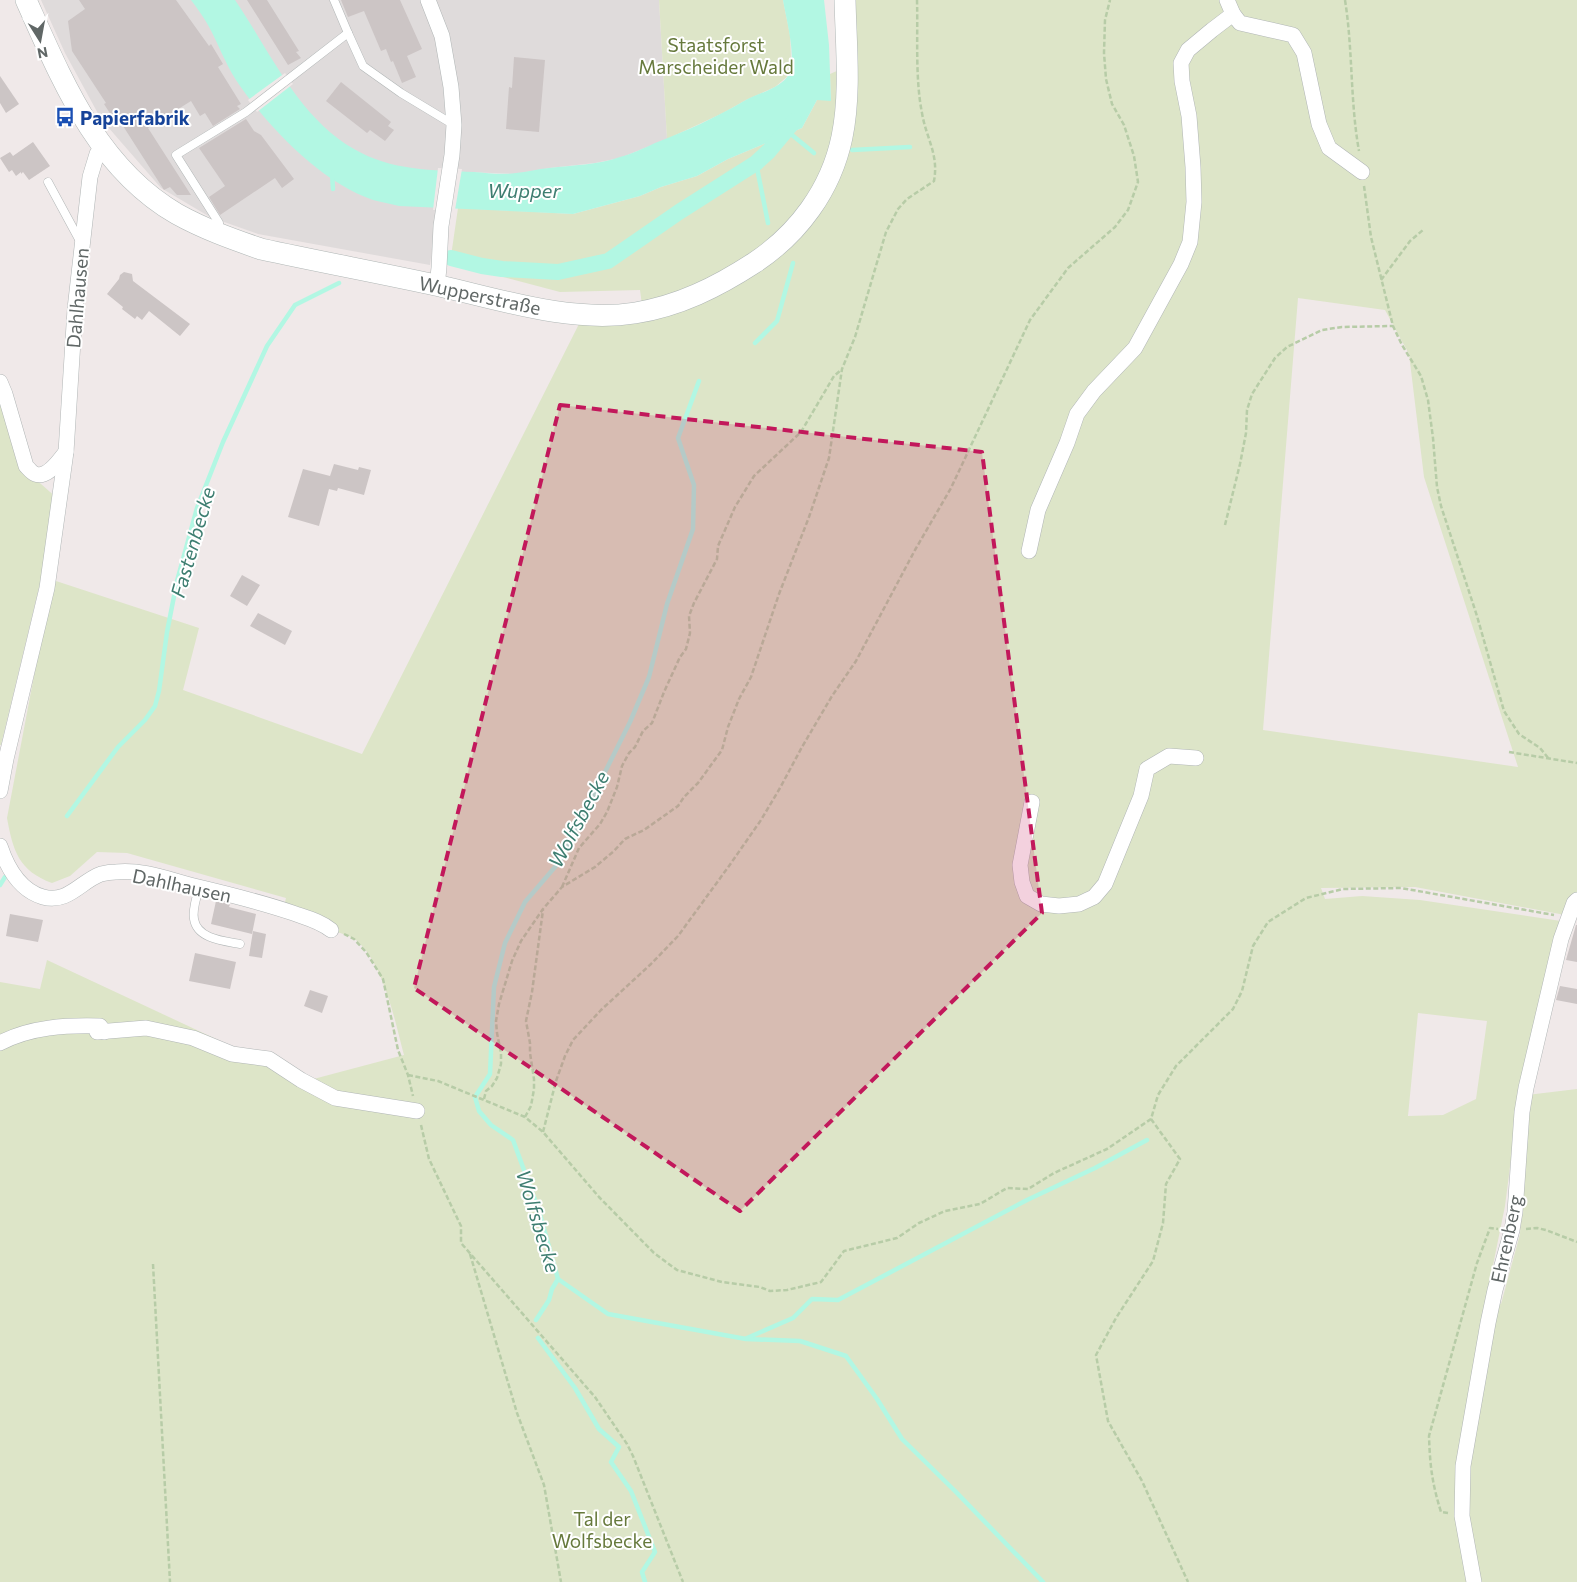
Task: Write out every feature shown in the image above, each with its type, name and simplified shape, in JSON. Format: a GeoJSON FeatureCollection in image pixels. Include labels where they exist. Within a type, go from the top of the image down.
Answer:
{"type":"FeatureCollection","features":[{"type":"Feature","properties":{"kind":"main road","name":"Wupperstraße"},"geometry":{"type":"LineString","coordinates":[[26,0],[68,92],[90,129],[103,147],[131,178],[150,196],[176,213],[220,235],[261,249],[561,312],[596,315],[634,313],[666,306],[702,293],[735,276],[772,252],[801,221],[822,191],[834,166],[842,137],[846,103],[845,0]]}},
{"type":"Feature","properties":{"kind":"street"},"geometry":{"type":"LineString","coordinates":[[428,0],[442,36],[451,87],[454,126],[436,286]]}},
{"type":"Feature","properties":{"kind":"street"},"geometry":{"type":"LineString","coordinates":[[1227,0],[1233,14],[1240,23],[1293,35],[1304,53],[1319,124],[1329,148],[1362,172]]}},
{"type":"Feature","properties":{"kind":"street"},"geometry":{"type":"LineString","coordinates":[[1029,551],[1038,510],[1067,443],[1077,414],[1094,391],[1135,348],[1190,242],[1194,202],[1193,167],[1189,116],[1182,81],[1181,63],[1188,50],[1233,14]]}},
{"type":"Feature","properties":{"kind":"street","name":"Dahlhausen"},"geometry":{"type":"LineString","coordinates":[[0,791],[47,588],[66,452],[75,309],[90,177],[97,154],[103,147]]}},
{"type":"Feature","properties":{"kind":"street"},"geometry":{"type":"LineString","coordinates":[[0,382],[26,466],[35,474],[42,475],[50,471],[66,452]]}},
{"type":"Feature","properties":{"kind":"street"},"geometry":{"type":"LineString","coordinates":[[1032,802],[1020,865],[1022,882],[1027,896],[1041,904],[1059,906],[1079,904],[1094,897],[1105,884],[1141,796],[1147,769],[1169,756],[1196,758]]}},
{"type":"Feature","properties":{"kind":"street","name":"Dahlhausen"},"geometry":{"type":"LineString","coordinates":[[0,846],[6,864],[15,878],[28,889],[42,897],[56,898],[70,894],[100,874],[117,871],[141,873],[260,902],[322,923],[331,930]]}},
{"type":"Feature","properties":{"kind":"street","name":"Ehrenberg"},"geometry":{"type":"LineString","coordinates":[[1474,1582],[1462,1516],[1463,1466],[1467,1435],[1492,1307],[1512,1230],[1517,1196],[1522,1112],[1526,1088],[1561,939],[1573,907],[1577,888]]}},
{"type":"Feature","properties":{"kind":"street"},"geometry":{"type":"LineString","coordinates":[[0,1043],[15,1035],[50,1028],[100,1026],[101,1032],[146,1028],[193,1038],[232,1054],[269,1059],[301,1080],[335,1098],[417,1112]]}},
{"type":"Feature","properties":{"kind":"lane"},"geometry":{"type":"LineString","coordinates":[[334,0],[363,66],[401,93],[454,126]]}},
{"type":"Feature","properties":{"kind":"lane"},"geometry":{"type":"LineString","coordinates":[[220,235],[219,223],[176,155],[246,112],[348,33]]}},
{"type":"Feature","properties":{"kind":"lane"},"geometry":{"type":"LineString","coordinates":[[48,182],[82,245]]}},
{"type":"Feature","properties":{"kind":"lane"},"geometry":{"type":"LineString","coordinates":[[198,887],[194,921],[200,930],[206,935],[217,939],[240,944]]}},
{"type":"Feature","properties":{"kind":"path"},"geometry":{"type":"LineString","coordinates":[[482,1098],[497,1078],[501,1064],[496,1021],[512,961],[521,941],[562,887],[595,867],[625,839],[644,830],[678,806],[684,796],[703,777],[722,750],[728,727],[751,677],[776,602],[809,517],[829,458],[842,369],[855,337],[881,245],[892,219],[907,199],[934,181],[934,150],[922,114],[920,96],[916,0]]}},
{"type":"Feature","properties":{"kind":"path"},"geometry":{"type":"LineString","coordinates":[[543,1132],[556,1081],[573,1040],[601,1010],[678,936],[761,820],[832,696],[856,661],[915,550],[951,488],[1030,320],[1068,268],[1115,227],[1128,210],[1138,182],[1134,156],[1124,125],[1112,104],[1106,79],[1104,52],[1105,20],[1110,0]]}},
{"type":"Feature","properties":{"kind":"path"},"geometry":{"type":"LineString","coordinates":[[1345,0],[1355,129],[1372,237],[1381,280],[1394,326],[1402,345],[1421,376],[1428,400],[1437,487],[1441,506],[1477,616],[1504,711],[1519,734],[1540,748],[1549,759]]}},
{"type":"Feature","properties":{"kind":"path"},"geometry":{"type":"LineString","coordinates":[[1381,280],[1410,241],[1423,230]]}},
{"type":"Feature","properties":{"kind":"path"},"geometry":{"type":"LineString","coordinates":[[1225,525],[1246,433],[1247,410],[1252,394],[1275,358],[1287,347],[1322,330],[1394,326]]}},
{"type":"Feature","properties":{"kind":"path"},"geometry":{"type":"LineString","coordinates":[[562,887],[566,874],[579,848],[600,824],[607,812],[628,753],[634,747],[643,731],[652,723],[680,657],[686,649],[690,633],[689,616],[717,558],[718,546],[744,490],[754,476],[801,432],[834,376],[842,369]]}},
{"type":"Feature","properties":{"kind":"path"},"geometry":{"type":"LineString","coordinates":[[1508,752],[1577,763]]}},
{"type":"Feature","properties":{"kind":"path"},"geometry":{"type":"LineString","coordinates":[[408,1075],[438,1081],[525,1117],[543,1132],[583,1179],[654,1254],[677,1270],[722,1282],[760,1287],[770,1291],[787,1290],[821,1282],[844,1251],[897,1238],[919,1223],[945,1211],[980,1204],[1007,1188],[1028,1189],[1054,1173],[1107,1149],[1151,1119],[1158,1096],[1176,1066],[1232,1009],[1242,991],[1252,946],[1268,922],[1306,898],[1342,890],[1401,888],[1573,907]]}},
{"type":"Feature","properties":{"kind":"path"},"geometry":{"type":"LineString","coordinates":[[525,1117],[531,1106],[534,1089],[526,1022],[543,910]]}},
{"type":"Feature","properties":{"kind":"path"},"geometry":{"type":"LineString","coordinates":[[331,930],[341,932],[354,939],[366,952],[383,979],[398,1050],[408,1075],[429,1160],[461,1226],[461,1242],[595,1397],[627,1444],[683,1582]]}},
{"type":"Feature","properties":{"kind":"path"},"geometry":{"type":"LineString","coordinates":[[1151,1119],[1180,1159],[1166,1184],[1163,1223],[1153,1261],[1116,1318],[1096,1356],[1108,1421],[1142,1481],[1188,1582]]}},
{"type":"Feature","properties":{"kind":"path"},"geometry":{"type":"LineString","coordinates":[[1462,1516],[1441,1512],[1433,1485],[1429,1436],[1477,1263],[1490,1228]]}},
{"type":"Feature","properties":{"kind":"path"},"geometry":{"type":"LineString","coordinates":[[1512,1230],[1537,1228],[1556,1233],[1577,1242]]}},
{"type":"Feature","properties":{"kind":"path"},"geometry":{"type":"LineString","coordinates":[[470,1252],[518,1413],[544,1485],[561,1582]]}},
{"type":"Feature","properties":{"kind":"path"},"geometry":{"type":"LineString","coordinates":[[153,1264],[170,1582]]}},
{"type":"Feature","properties":{"kind":"highlighted area"},"geometry":{"type":"Polygon","coordinates":[[[560,405],[982,452],[1042,913],[740,1211],[414,988],[560,405]]]}},
{"type":"Feature","properties":{"kind":"shaded area"},"geometry":{"type":"Polygon","coordinates":[[[41,0],[659,0],[667,139],[620,158],[595,163],[515,174],[442,171],[430,265],[258,234],[210,217],[161,188],[101,119],[65,53],[41,0]]]}},
{"type":"Feature","properties":{"kind":"green space","name":"Staatsforst Marscheider Wald"},"geometry":{"type":"Polygon","coordinates":[[[659,0],[783,0],[790,35],[791,59],[789,75],[775,87],[667,139],[659,0]]]}},
{"type":"Feature","properties":{"kind":"green space","name":"Tal der Wolfsbecke"},"geometry":{"type":"Polygon","coordinates":[[[845,0],[1577,0],[1577,898],[1565,915],[1415,887],[1321,888],[1325,899],[1362,896],[1420,900],[1561,921],[1519,1096],[1505,1206],[1487,1295],[1501,1304],[1520,1234],[1523,1144],[1527,1095],[1577,1089],[1577,1582],[0,1582],[0,982],[40,989],[47,960],[306,1081],[404,1055],[392,1009],[380,975],[363,947],[348,935],[325,928],[284,906],[286,898],[127,853],[97,852],[70,876],[52,883],[32,872],[19,858],[12,840],[7,818],[41,639],[56,581],[199,628],[183,690],[362,754],[579,324],[644,320],[640,290],[560,292],[450,263],[458,208],[573,214],[640,196],[661,187],[697,176],[728,159],[802,128],[817,100],[831,100],[830,74],[848,66],[845,0]],[[1298,298],[1263,730],[1518,767],[1424,477],[1409,354],[1385,310],[1298,298]],[[1418,1013],[1408,1116],[1443,1115],[1476,1099],[1487,1021],[1418,1013]]]}},
{"type":"Feature","properties":{"kind":"green space"},"geometry":{"type":"Polygon","coordinates":[[[0,386],[24,469],[58,499],[42,575],[1,745],[0,745],[0,386]]]}},
{"type":"Feature","properties":{"kind":"water","name":"Wupper"},"geometry":{"type":"Polygon","coordinates":[[[191,0],[235,0],[287,82],[301,101],[334,136],[368,156],[383,162],[412,168],[506,174],[594,163],[629,154],[689,129],[749,98],[775,87],[786,79],[791,67],[792,58],[783,0],[824,0],[829,45],[831,101],[817,100],[802,128],[728,159],[697,176],[661,187],[640,196],[573,214],[399,206],[373,200],[353,192],[315,166],[296,150],[263,116],[236,80],[208,25],[191,0]]]}},
{"type":"Feature","properties":{"kind":"pier"},"geometry":{"type":"Polygon","coordinates":[[[285,73],[293,84],[257,112],[248,100],[285,73]]]}},
{"type":"Feature","properties":{"kind":"pier"},"geometry":{"type":"Polygon","coordinates":[[[438,168],[462,169],[455,210],[433,210],[438,168]]]}},
{"type":"Feature","properties":{"kind":"building"},"geometry":{"type":"Polygon","coordinates":[[[79,0],[176,0],[209,46],[211,44],[223,64],[218,67],[241,104],[237,106],[240,109],[213,126],[205,113],[200,116],[191,101],[148,128],[191,195],[177,195],[170,187],[164,190],[116,115],[113,118],[104,104],[106,103],[72,51],[68,21],[85,9],[79,0]]]}},
{"type":"Feature","properties":{"kind":"building"},"geometry":{"type":"Polygon","coordinates":[[[247,0],[267,0],[299,51],[296,52],[301,58],[288,65],[247,0]]]}},
{"type":"Feature","properties":{"kind":"building"},"geometry":{"type":"Polygon","coordinates":[[[341,0],[400,0],[422,49],[407,56],[416,77],[402,83],[386,49],[381,51],[364,11],[348,17],[341,0]]]}},
{"type":"Feature","properties":{"kind":"building"},"geometry":{"type":"Polygon","coordinates":[[[514,57],[545,60],[539,132],[506,129],[509,87],[512,88],[514,57]]]}},
{"type":"Feature","properties":{"kind":"building"},"geometry":{"type":"Polygon","coordinates":[[[0,76],[19,104],[6,113],[0,103],[0,76]]]}},
{"type":"Feature","properties":{"kind":"building"},"geometry":{"type":"Polygon","coordinates":[[[341,82],[391,122],[388,126],[394,130],[385,141],[370,130],[367,133],[326,101],[341,82]]]}},
{"type":"Feature","properties":{"kind":"building"},"geometry":{"type":"Polygon","coordinates":[[[246,119],[254,131],[261,135],[294,179],[282,188],[275,178],[220,215],[209,197],[225,186],[199,148],[246,119]]]}},
{"type":"Feature","properties":{"kind":"building"},"geometry":{"type":"Polygon","coordinates":[[[33,142],[50,166],[29,180],[23,172],[16,176],[12,170],[9,172],[0,158],[10,152],[13,156],[33,142]]]}},
{"type":"Feature","properties":{"kind":"building"},"geometry":{"type":"Polygon","coordinates":[[[124,272],[132,274],[133,281],[190,324],[180,336],[149,311],[142,320],[137,316],[135,319],[107,294],[124,272]]]}},
{"type":"Feature","properties":{"kind":"building"},"geometry":{"type":"Polygon","coordinates":[[[334,464],[358,470],[359,467],[371,470],[364,495],[338,488],[337,491],[329,489],[319,526],[288,517],[303,469],[330,476],[334,464]]]}},
{"type":"Feature","properties":{"kind":"building"},"geometry":{"type":"Polygon","coordinates":[[[242,575],[260,585],[247,606],[230,596],[242,575]]]}},
{"type":"Feature","properties":{"kind":"building"},"geometry":{"type":"Polygon","coordinates":[[[258,613],[292,631],[285,645],[250,626],[258,613]]]}},
{"type":"Feature","properties":{"kind":"building"},"geometry":{"type":"Polygon","coordinates":[[[216,901],[230,904],[229,907],[256,914],[252,934],[211,924],[216,901]]]}},
{"type":"Feature","properties":{"kind":"building"},"geometry":{"type":"Polygon","coordinates":[[[10,914],[43,920],[38,942],[6,936],[10,914]]]}},
{"type":"Feature","properties":{"kind":"building"},"geometry":{"type":"Polygon","coordinates":[[[1577,925],[1577,962],[1566,960],[1577,925]]]}},
{"type":"Feature","properties":{"kind":"building"},"geometry":{"type":"Polygon","coordinates":[[[253,931],[266,934],[262,958],[249,956],[253,931]]]}},
{"type":"Feature","properties":{"kind":"building"},"geometry":{"type":"Polygon","coordinates":[[[195,953],[236,962],[230,989],[189,981],[195,953]]]}},
{"type":"Feature","properties":{"kind":"building"},"geometry":{"type":"Polygon","coordinates":[[[1560,986],[1577,989],[1577,1004],[1556,1000],[1560,986]]]}},
{"type":"Feature","properties":{"kind":"building"},"geometry":{"type":"Polygon","coordinates":[[[310,990],[328,996],[322,1013],[304,1006],[310,990]]]}},
{"type":"Feature","properties":{"kind":"waterway"},"geometry":{"type":"LineString","coordinates":[[451,258],[502,269],[558,272],[608,261],[679,212],[756,163],[769,151],[794,121]]}},
{"type":"Feature","properties":{"kind":"waterway"},"geometry":{"type":"LineString","coordinates":[[786,130],[814,153]]}},
{"type":"Feature","properties":{"kind":"waterway"},"geometry":{"type":"LineString","coordinates":[[852,150],[910,147]]}},
{"type":"Feature","properties":{"kind":"waterway"},"geometry":{"type":"LineString","coordinates":[[756,163],[768,223]]}},
{"type":"Feature","properties":{"kind":"waterway","name":"Fastenbecke"},"geometry":{"type":"LineString","coordinates":[[332,173],[333,189]]}},
{"type":"Feature","properties":{"kind":"waterway"},"geometry":{"type":"LineString","coordinates":[[755,343],[777,321],[793,263]]}},
{"type":"Feature","properties":{"kind":"waterway","name":"Fastenbecke"},"geometry":{"type":"LineString","coordinates":[[67,816],[118,747],[145,720],[155,706],[177,581],[197,508],[223,442],[267,346],[295,305],[339,283]]}},
{"type":"Feature","properties":{"kind":"waterway","name":"Wolfsbecke"},"geometry":{"type":"LineString","coordinates":[[536,1320],[549,1300],[552,1289],[558,1279],[539,1211],[513,1140],[491,1125],[479,1111],[475,1097],[490,1074],[494,987],[505,943],[525,902],[561,860],[630,722],[649,677],[667,604],[693,529],[694,485],[678,438],[699,381]]}},
{"type":"Feature","properties":{"kind":"waterway","name":"Fastenbecke"},"geometry":{"type":"LineString","coordinates":[[0,885],[5,877]]}},
{"type":"Feature","properties":{"kind":"waterway"},"geometry":{"type":"LineString","coordinates":[[747,1338],[793,1318],[812,1299],[838,1300],[1027,1200],[1095,1168],[1147,1140]]}},
{"type":"Feature","properties":{"kind":"waterway"},"geometry":{"type":"LineString","coordinates":[[558,1279],[608,1314],[746,1339],[800,1341],[846,1356],[877,1399],[902,1439],[1043,1582]]}},
{"type":"Feature","properties":{"kind":"waterway","name":"Wolfsbecke"},"geometry":{"type":"LineString","coordinates":[[538,1338],[575,1388],[599,1429],[619,1447],[611,1462],[631,1491],[655,1552],[642,1572],[645,1582]]}},
{"type":"Feature","properties":{"kind":"place","name":"Papierfabrik"},"geometry":{"type":"Point","coordinates":[65,117]}}]}
